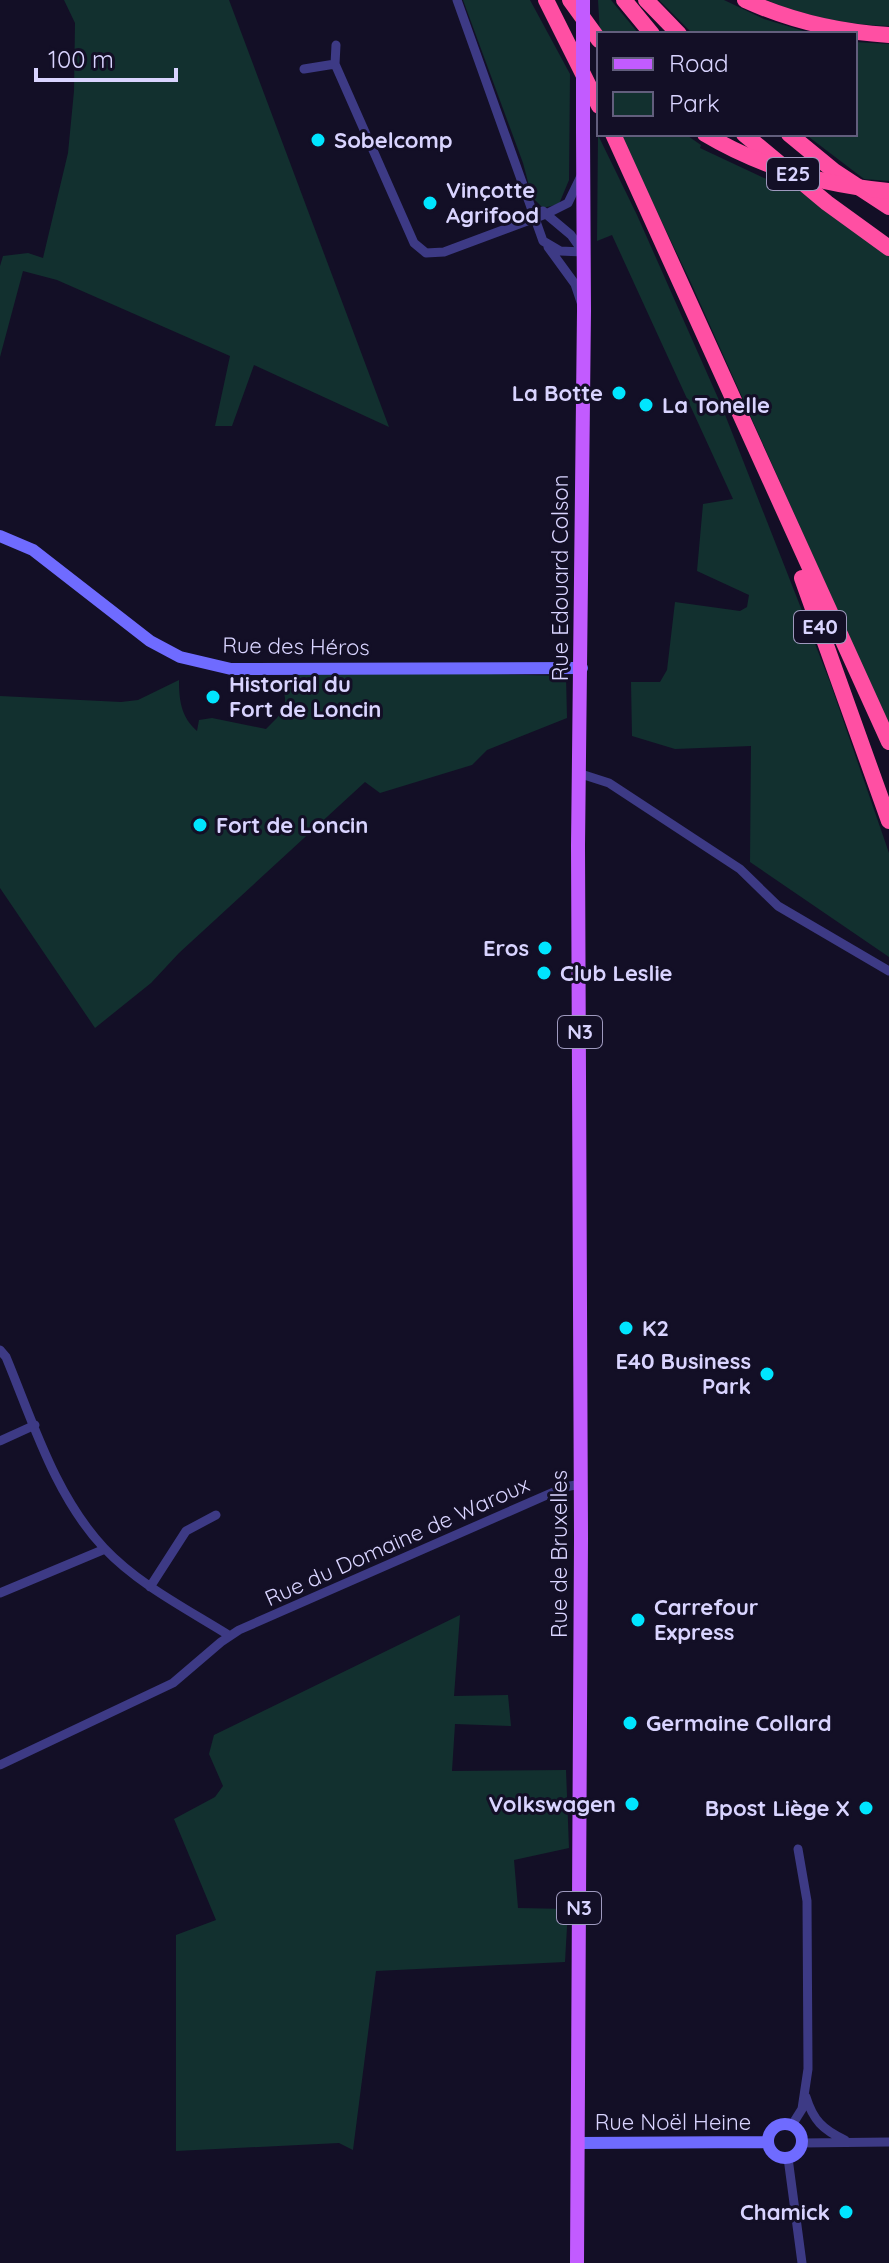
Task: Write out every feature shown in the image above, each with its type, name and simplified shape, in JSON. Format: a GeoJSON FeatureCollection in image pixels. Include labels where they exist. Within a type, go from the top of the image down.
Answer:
{"type":"FeatureCollection","features":[{"type":"Feature","properties":{"kind":"highway"},"geometry":{"type":"LineString","coordinates":[[546,0],[597,102]]}},
{"type":"Feature","properties":{"kind":"highway"},"geometry":{"type":"LineString","coordinates":[[570,0],[597,37]]}},
{"type":"Feature","properties":{"kind":"highway"},"geometry":{"type":"LineString","coordinates":[[624,0],[650,32]]}},
{"type":"Feature","properties":{"kind":"highway"},"geometry":{"type":"LineString","coordinates":[[646,0],[677,32]]}},
{"type":"Feature","properties":{"kind":"highway"},"geometry":{"type":"LineString","coordinates":[[745,0],[809,23],[838,30],[889,35]]}},
{"type":"Feature","properties":{"kind":"highway","name":"E40"},"geometry":{"type":"LineString","coordinates":[[614,136],[749,434],[889,821]]}},
{"type":"Feature","properties":{"kind":"highway","name":"E25"},"geometry":{"type":"LineString","coordinates":[[709,136],[788,173],[857,188],[889,191]]}},
{"type":"Feature","properties":{"kind":"highway"},"geometry":{"type":"LineString","coordinates":[[746,136],[827,203],[889,248]]}},
{"type":"Feature","properties":{"kind":"highway"},"geometry":{"type":"LineString","coordinates":[[791,136],[834,171],[889,207]]}},
{"type":"Feature","properties":{"kind":"highway"},"geometry":{"type":"LineString","coordinates":[[749,434],[889,742]]}},
{"type":"Feature","properties":{"kind":"main road","name":"Rue Edouard Colson"},"geometry":{"type":"LineString","coordinates":[[578,846],[582,668],[583,0]]}},
{"type":"Feature","properties":{"kind":"main road","name":"Rue de Bruxelles"},"geometry":{"type":"LineString","coordinates":[[577,2263],[581,1484],[578,846]]}},
{"type":"Feature","properties":{"kind":"street"},"geometry":{"type":"LineString","coordinates":[[457,0],[534,220],[543,241],[575,284],[584,305]]}},
{"type":"Feature","properties":{"kind":"street"},"geometry":{"type":"LineString","coordinates":[[336,45],[335,64],[414,243],[426,253],[444,252],[534,220],[568,203],[582,173]]}},
{"type":"Feature","properties":{"kind":"street"},"geometry":{"type":"LineString","coordinates":[[304,69],[335,64]]}},
{"type":"Feature","properties":{"kind":"street"},"geometry":{"type":"LineString","coordinates":[[527,194],[536,206],[571,235],[583,252]]}},
{"type":"Feature","properties":{"kind":"street"},"geometry":{"type":"LineString","coordinates":[[543,241],[560,251],[583,252]]}},
{"type":"Feature","properties":{"kind":"street","name":"Rue des Héros"},"geometry":{"type":"LineString","coordinates":[[0,536],[33,550],[150,641],[180,657],[231,669],[582,668]]}},
{"type":"Feature","properties":{"kind":"street"},"geometry":{"type":"LineString","coordinates":[[581,774],[609,783],[740,869],[778,906],[889,971]]}},
{"type":"Feature","properties":{"kind":"street"},"geometry":{"type":"LineString","coordinates":[[0,1350],[6,1357],[70,1504],[105,1549],[150,1587],[230,1636]]}},
{"type":"Feature","properties":{"kind":"street"},"geometry":{"type":"LineString","coordinates":[[0,1441],[35,1425]]}},
{"type":"Feature","properties":{"kind":"street","name":"Rue du Domaine de Waroux"},"geometry":{"type":"LineString","coordinates":[[0,1765],[173,1683],[230,1636],[553,1493],[581,1484]]}},
{"type":"Feature","properties":{"kind":"street"},"geometry":{"type":"LineString","coordinates":[[150,1587],[186,1531],[216,1515]]}},
{"type":"Feature","properties":{"kind":"street"},"geometry":{"type":"LineString","coordinates":[[0,1593],[105,1549]]}},
{"type":"Feature","properties":{"kind":"street"},"geometry":{"type":"LineString","coordinates":[[792,2125],[802,2109],[808,2069],[807,1912],[798,1849]]}},
{"type":"Feature","properties":{"kind":"street"},"geometry":{"type":"LineString","coordinates":[[805,2092],[811,2113],[821,2127],[848,2141]]}},
{"type":"Feature","properties":{"kind":"street"},"geometry":{"type":"LineString","coordinates":[[782,2124],[792,2125],[800,2131],[802,2143],[797,2153],[788,2158],[773,2153],[768,2142],[774,2128],[782,2124]]}},
{"type":"Feature","properties":{"kind":"street","name":"Rue Noël Heine"},"geometry":{"type":"LineString","coordinates":[[578,2143],[768,2142]]}},
{"type":"Feature","properties":{"kind":"street"},"geometry":{"type":"LineString","coordinates":[[802,2143],[889,2142]]}},
{"type":"Feature","properties":{"kind":"street"},"geometry":{"type":"LineString","coordinates":[[788,2158],[802,2263]]}},
{"type":"Feature","properties":{"kind":"green space"},"geometry":{"type":"Polygon","coordinates":[[[64,0],[229,0],[389,427],[254,365],[232,426],[215,426],[230,356],[57,280],[23,271],[0,357],[0,266],[3,256],[28,253],[43,258],[68,153],[74,91],[75,23],[64,0]]]}},
{"type":"Feature","properties":{"kind":"green space"},"geometry":{"type":"Polygon","coordinates":[[[463,0],[530,0],[570,74],[569,180],[559,204],[543,208],[532,197],[523,163],[463,0]]]}},
{"type":"Feature","properties":{"kind":"green space"},"geometry":{"type":"Polygon","coordinates":[[[598,0],[611,0],[637,32],[600,32],[598,0]]]}},
{"type":"Feature","properties":{"kind":"green space"},"geometry":{"type":"Polygon","coordinates":[[[659,0],[724,0],[764,19],[807,32],[691,32],[659,0]]]}},
{"type":"Feature","properties":{"kind":"green space"},"geometry":{"type":"Polygon","coordinates":[[[766,0],[889,0],[889,26],[826,19],[766,0]]]}},
{"type":"Feature","properties":{"kind":"green space"},"geometry":{"type":"Polygon","coordinates":[[[857,42],[889,44],[889,181],[864,179],[808,136],[857,136],[857,42]]]}},
{"type":"Feature","properties":{"kind":"green space"},"geometry":{"type":"Polygon","coordinates":[[[598,136],[722,407],[830,682],[889,853],[889,957],[750,862],[751,746],[675,749],[632,736],[631,682],[660,682],[667,670],[675,602],[740,611],[747,607],[749,595],[697,571],[703,504],[733,499],[612,235],[597,241],[598,136]]]}},
{"type":"Feature","properties":{"kind":"green space"},"geometry":{"type":"Polygon","coordinates":[[[621,136],[688,136],[701,145],[700,148],[764,178],[797,189],[889,256],[889,726],[691,283],[621,136]]]}},
{"type":"Feature","properties":{"kind":"green space"},"geometry":{"type":"Polygon","coordinates":[[[296,669],[566,676],[567,718],[487,750],[472,765],[380,793],[365,782],[179,953],[151,983],[95,1028],[0,888],[0,696],[121,702],[138,700],[179,680],[182,708],[197,731],[199,720],[212,718],[266,729],[282,712],[285,702],[283,690],[296,669]]]}},
{"type":"Feature","properties":{"kind":"green space"},"geometry":{"type":"Polygon","coordinates":[[[460,1615],[454,1696],[508,1695],[511,1726],[455,1724],[452,1771],[566,1770],[569,1848],[514,1860],[518,1908],[568,1909],[565,1962],[376,1971],[353,2150],[339,2143],[176,2151],[176,1935],[216,1920],[174,1819],[215,1797],[223,1786],[209,1754],[214,1735],[460,1615]]]}},
{"type":"Feature","properties":{"kind":"place","name":"Sobelcomp"},"geometry":{"type":"Point","coordinates":[318,140]}},
{"type":"Feature","properties":{"kind":"place","name":"Vinçotte Agrifood"},"geometry":{"type":"Point","coordinates":[430,203]}},
{"type":"Feature","properties":{"kind":"place","name":"La Botte"},"geometry":{"type":"Point","coordinates":[619,393]}},
{"type":"Feature","properties":{"kind":"place","name":"La Tonelle"},"geometry":{"type":"Point","coordinates":[646,405]}},
{"type":"Feature","properties":{"kind":"place","name":"Historial du Fort de Loncin"},"geometry":{"type":"Point","coordinates":[213,697]}},
{"type":"Feature","properties":{"kind":"place","name":"Fort de Loncin"},"geometry":{"type":"Point","coordinates":[200,825]}},
{"type":"Feature","properties":{"kind":"place","name":"Eros"},"geometry":{"type":"Point","coordinates":[545,948]}},
{"type":"Feature","properties":{"kind":"place","name":"Club Leslie"},"geometry":{"type":"Point","coordinates":[544,973]}},
{"type":"Feature","properties":{"kind":"place","name":"K2"},"geometry":{"type":"Point","coordinates":[626,1328]}},
{"type":"Feature","properties":{"kind":"place","name":"E40 Business Park"},"geometry":{"type":"Point","coordinates":[767,1374]}},
{"type":"Feature","properties":{"kind":"place","name":"Carrefour Express"},"geometry":{"type":"Point","coordinates":[638,1620]}},
{"type":"Feature","properties":{"kind":"place","name":"Germaine Collard"},"geometry":{"type":"Point","coordinates":[630,1723]}},
{"type":"Feature","properties":{"kind":"place","name":"Volkswagen"},"geometry":{"type":"Point","coordinates":[632,1804]}},
{"type":"Feature","properties":{"kind":"place","name":"Bpost Liège X"},"geometry":{"type":"Point","coordinates":[866,1808]}},
{"type":"Feature","properties":{"kind":"place","name":"Chamick"},"geometry":{"type":"Point","coordinates":[846,2212]}}]}
